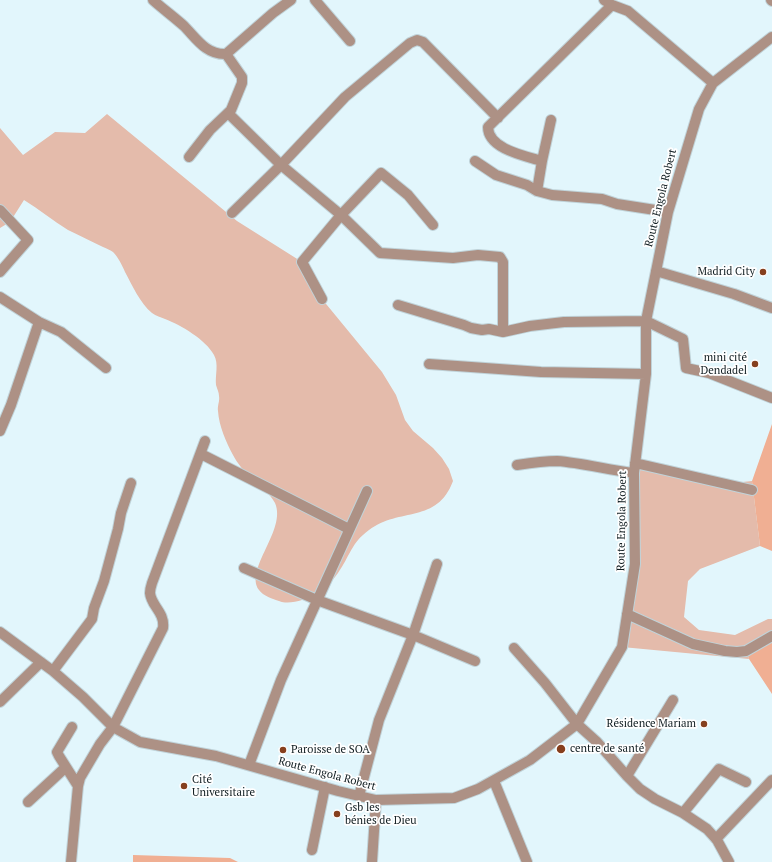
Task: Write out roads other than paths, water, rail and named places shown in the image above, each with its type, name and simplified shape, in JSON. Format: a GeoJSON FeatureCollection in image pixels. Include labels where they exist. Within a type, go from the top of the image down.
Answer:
{"type":"FeatureCollection","features":[{"type":"Feature","properties":{"kind":"street"},"geometry":{"type":"LineString","coordinates":[[153,0],[185,27],[207,50],[219,54],[226,54],[273,13],[291,0]]}},
{"type":"Feature","properties":{"kind":"street"},"geometry":{"type":"LineString","coordinates":[[314,0],[350,41]]}},
{"type":"Feature","properties":{"kind":"street"},"geometry":{"type":"LineString","coordinates":[[542,161],[515,154],[497,144],[488,127],[608,3],[628,11],[713,83]]}},
{"type":"Feature","properties":{"kind":"street","name":"Route Engola Robert"},"geometry":{"type":"LineString","coordinates":[[0,632],[41,662],[83,697],[113,727],[140,742],[216,756],[376,800],[454,798],[478,789],[530,760],[577,724],[622,647],[635,564],[634,473],[646,374],[646,321],[668,212],[699,108],[713,83],[772,38]]}},
{"type":"Feature","properties":{"kind":"street"},"geometry":{"type":"LineString","coordinates":[[232,212],[281,165],[345,97],[410,44],[417,40],[423,42],[498,118]]}},
{"type":"Feature","properties":{"kind":"street"},"geometry":{"type":"LineString","coordinates":[[189,157],[210,130],[228,114],[242,83],[242,77],[226,54]]}},
{"type":"Feature","properties":{"kind":"street"},"geometry":{"type":"LineString","coordinates":[[228,114],[281,165],[341,215],[380,253],[453,258],[478,255],[500,258],[502,262],[503,332]]}},
{"type":"Feature","properties":{"kind":"street"},"geometry":{"type":"LineString","coordinates":[[537,191],[551,120]]}},
{"type":"Feature","properties":{"kind":"street"},"geometry":{"type":"LineString","coordinates":[[476,161],[496,175],[527,185],[537,191],[552,195],[602,199],[617,204],[668,212]]}},
{"type":"Feature","properties":{"kind":"street"},"geometry":{"type":"LineString","coordinates":[[322,299],[302,262],[341,215],[381,174],[408,195],[433,225]]}},
{"type":"Feature","properties":{"kind":"street"},"geometry":{"type":"LineString","coordinates":[[0,210],[28,240],[0,272]]}},
{"type":"Feature","properties":{"kind":"street"},"geometry":{"type":"LineString","coordinates":[[656,271],[734,294],[772,308]]}},
{"type":"Feature","properties":{"kind":"street"},"geometry":{"type":"LineString","coordinates":[[0,297],[40,322],[61,332],[106,368]]}},
{"type":"Feature","properties":{"kind":"street"},"geometry":{"type":"LineString","coordinates":[[398,305],[471,328],[482,330],[489,329],[503,332],[530,326],[564,322],[646,321],[683,339],[686,368],[709,373],[772,398]]}},
{"type":"Feature","properties":{"kind":"street"},"geometry":{"type":"LineString","coordinates":[[0,431],[11,405],[40,322]]}},
{"type":"Feature","properties":{"kind":"street"},"geometry":{"type":"LineString","coordinates":[[429,364],[540,372],[646,374]]}},
{"type":"Feature","properties":{"kind":"street"},"geometry":{"type":"LineString","coordinates":[[71,862],[80,778],[100,744],[113,727],[163,628],[163,618],[151,598],[150,593],[152,583],[205,441]]}},
{"type":"Feature","properties":{"kind":"street"},"geometry":{"type":"LineString","coordinates":[[201,454],[350,529]]}},
{"type":"Feature","properties":{"kind":"street"},"geometry":{"type":"LineString","coordinates":[[517,464],[555,461],[580,464],[606,470],[634,473]]}},
{"type":"Feature","properties":{"kind":"street"},"geometry":{"type":"LineString","coordinates":[[635,463],[752,490]]}},
{"type":"Feature","properties":{"kind":"street"},"geometry":{"type":"LineString","coordinates":[[53,672],[92,619],[131,483]]}},
{"type":"Feature","properties":{"kind":"street"},"geometry":{"type":"LineString","coordinates":[[249,765],[281,680],[367,491]]}},
{"type":"Feature","properties":{"kind":"street"},"geometry":{"type":"LineString","coordinates":[[359,796],[379,720],[413,635],[437,564]]}},
{"type":"Feature","properties":{"kind":"street"},"geometry":{"type":"LineString","coordinates":[[244,568],[317,600],[413,635],[475,661]]}},
{"type":"Feature","properties":{"kind":"street"},"geometry":{"type":"LineString","coordinates":[[627,614],[693,644],[725,651],[746,651],[772,636]]}},
{"type":"Feature","properties":{"kind":"street"},"geometry":{"type":"LineString","coordinates":[[514,648],[545,683],[577,724],[597,742],[626,776],[650,796],[683,813],[707,829],[716,839],[729,862]]}},
{"type":"Feature","properties":{"kind":"street"},"geometry":{"type":"LineString","coordinates":[[0,702],[41,662]]}},
{"type":"Feature","properties":{"kind":"street"},"geometry":{"type":"LineString","coordinates":[[626,776],[673,700]]}},
{"type":"Feature","properties":{"kind":"street"},"geometry":{"type":"LineString","coordinates":[[72,727],[57,752],[78,786]]}},
{"type":"Feature","properties":{"kind":"street"},"geometry":{"type":"LineString","coordinates":[[28,802],[66,767]]}},
{"type":"Feature","properties":{"kind":"street"},"geometry":{"type":"LineString","coordinates":[[683,813],[719,769],[746,782]]}},
{"type":"Feature","properties":{"kind":"street"},"geometry":{"type":"LineString","coordinates":[[716,839],[772,780]]}},
{"type":"Feature","properties":{"kind":"street"},"geometry":{"type":"LineString","coordinates":[[494,781],[527,862]]}},
{"type":"Feature","properties":{"kind":"street"},"geometry":{"type":"LineString","coordinates":[[312,850],[325,787]]}},
{"type":"Feature","properties":{"kind":"street"},"geometry":{"type":"LineString","coordinates":[[372,862],[376,800]]}},
{"type":"Feature","properties":{"kind":"place","name":"Madrid City"},"geometry":{"type":"Point","coordinates":[763,272]}},
{"type":"Feature","properties":{"kind":"place","name":"mini cité Dendadel"},"geometry":{"type":"Point","coordinates":[755,364]}},
{"type":"Feature","properties":{"kind":"place","name":"Résidence Mariam"},"geometry":{"type":"Point","coordinates":[704,724]}},
{"type":"Feature","properties":{"kind":"place","name":"centre de santé"},"geometry":{"type":"Point","coordinates":[561,749]}},
{"type":"Feature","properties":{"kind":"place","name":"Paroisse de SOA"},"geometry":{"type":"Point","coordinates":[283,750]}},
{"type":"Feature","properties":{"kind":"place","name":"Cité Universitaire"},"geometry":{"type":"Point","coordinates":[184,786]}},
{"type":"Feature","properties":{"kind":"place","name":"Gsb les bénies de Dieu"},"geometry":{"type":"Point","coordinates":[337,814]}}]}
